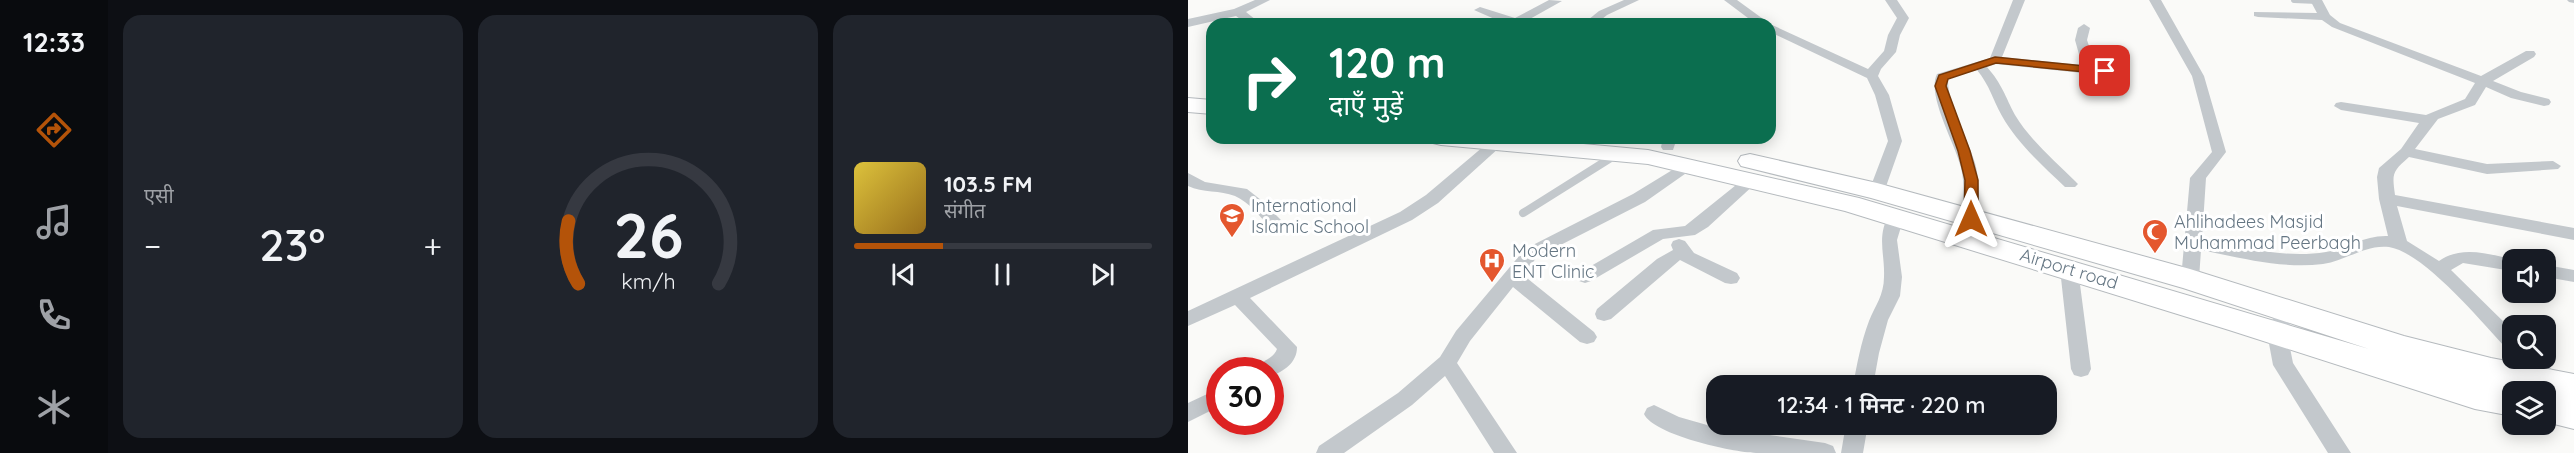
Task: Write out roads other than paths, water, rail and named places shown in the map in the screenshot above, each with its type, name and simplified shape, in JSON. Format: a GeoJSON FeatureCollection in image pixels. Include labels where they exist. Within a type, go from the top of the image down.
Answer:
{"type":"FeatureCollection","features":[{"type":"Feature","properties":{"kind":"main road"},"geometry":{"type":"LineString","coordinates":[[1188,105],[1206,106]]}},
{"type":"Feature","properties":{"kind":"main road"},"geometry":{"type":"LineString","coordinates":[[1188,118],[1206,120]]}},
{"type":"Feature","properties":{"kind":"main road"},"geometry":{"type":"LineString","coordinates":[[1495,144],[1608,146],[1716,153],[1877,191],[2190,279],[2281,322],[2404,348],[2491,371],[2558,393],[2574,414]]}},
{"type":"Feature","properties":{"kind":"main road","name":"Airport road"},"geometry":{"type":"LineString","coordinates":[[1675,150],[1751,180],[1896,217],[2069,269],[2281,322],[2475,395],[2502,400]]}},
{"type":"Feature","properties":{"kind":"street"},"geometry":{"type":"LineString","coordinates":[[1211,18],[1238,12],[1264,0]]}},
{"type":"Feature","properties":{"kind":"street"},"geometry":{"type":"LineString","coordinates":[[1597,18],[1633,0]]}},
{"type":"Feature","properties":{"kind":"street"},"geometry":{"type":"LineString","coordinates":[[1730,0],[1756,18]]}},
{"type":"Feature","properties":{"kind":"street"},"geometry":{"type":"LineString","coordinates":[[1872,76],[1875,68],[1890,52],[1894,35],[1903,18],[1892,0]]}},
{"type":"Feature","properties":{"kind":"street"},"geometry":{"type":"LineString","coordinates":[[1995,60],[2019,0]]}},
{"type":"Feature","properties":{"kind":"street"},"geometry":{"type":"LineString","coordinates":[[2155,0],[2198,76],[2218,144],[2218,156],[2204,168],[2198,178],[2190,279]]}},
{"type":"Feature","properties":{"kind":"street"},"geometry":{"type":"LineString","coordinates":[[2316,0],[2325,17],[2336,26],[2519,96],[2544,102]]}},
{"type":"Feature","properties":{"kind":"street"},"geometry":{"type":"LineString","coordinates":[[1525,18],[1556,2]]}},
{"type":"Feature","properties":{"kind":"street"},"geometry":{"type":"LineString","coordinates":[[1480,10],[1502,18]]}},
{"type":"Feature","properties":{"kind":"street"},"geometry":{"type":"LineString","coordinates":[[1238,12],[1246,18]]}},
{"type":"Feature","properties":{"kind":"street"},"geometry":{"type":"LineString","coordinates":[[2258,14],[2325,17]]}},
{"type":"Feature","properties":{"kind":"street"},"geometry":{"type":"LineString","coordinates":[[1188,23],[1206,19]]}},
{"type":"Feature","properties":{"kind":"street"},"geometry":{"type":"LineString","coordinates":[[2084,28],[2081,40],[2090,69]]}},
{"type":"Feature","properties":{"kind":"street"},"geometry":{"type":"LineString","coordinates":[[1776,30],[1872,76],[1882,95],[1895,141],[1894,150],[1877,191]]}},
{"type":"Feature","properties":{"kind":"street"},"geometry":{"type":"LineString","coordinates":[[2399,244],[2387,199],[2385,177],[2387,168],[2406,152],[2429,120],[2472,100],[2483,81],[2530,54]]}},
{"type":"Feature","properties":{"kind":"street"},"geometry":{"type":"LineString","coordinates":[[1971,219],[1971,180],[1968,164],[1950,116],[1942,77],[1995,60],[2121,73]]}},
{"type":"Feature","properties":{"kind":"street"},"geometry":{"type":"LineString","coordinates":[[1980,66],[1999,91],[2009,116],[2017,127],[2041,156],[2070,184]]}},
{"type":"Feature","properties":{"kind":"street"},"geometry":{"type":"LineString","coordinates":[[2341,106],[2429,120]]}},
{"type":"Feature","properties":{"kind":"street"},"geometry":{"type":"LineString","coordinates":[[1188,319],[1413,212],[1432,199],[1495,144]]}},
{"type":"Feature","properties":{"kind":"street"},"geometry":{"type":"LineString","coordinates":[[1327,453],[1405,399],[1448,363],[1463,336],[1536,250],[1639,198],[1675,150]]}},
{"type":"Feature","properties":{"kind":"street"},"geometry":{"type":"LineString","coordinates":[[2406,152],[2487,169],[2553,166]]}},
{"type":"Feature","properties":{"kind":"street"},"geometry":{"type":"LineString","coordinates":[[1188,178],[1202,186],[1239,192],[1249,197],[1277,224]]}},
{"type":"Feature","properties":{"kind":"street"},"geometry":{"type":"LineString","coordinates":[[1585,276],[1659,234],[1689,231],[1702,223],[1751,180]]}},
{"type":"Feature","properties":{"kind":"street"},"geometry":{"type":"LineString","coordinates":[[2387,199],[2574,234]]}},
{"type":"Feature","properties":{"kind":"street"},"geometry":{"type":"LineString","coordinates":[[1865,375],[1879,320],[1891,296],[1893,277],[1889,240],[1896,217]]}},
{"type":"Feature","properties":{"kind":"street"},"geometry":{"type":"LineString","coordinates":[[1674,233],[1683,253],[1731,278]]}},
{"type":"Feature","properties":{"kind":"street"},"geometry":{"type":"LineString","coordinates":[[2194,243],[2286,259],[2326,258],[2372,240],[2399,244],[2438,270],[2502,332]]}},
{"type":"Feature","properties":{"kind":"street"},"geometry":{"type":"LineString","coordinates":[[1604,314],[1672,256],[1683,253]]}},
{"type":"Feature","properties":{"kind":"street"},"geometry":{"type":"LineString","coordinates":[[2438,270],[2455,258],[2463,257],[2502,263]]}},
{"type":"Feature","properties":{"kind":"street"},"geometry":{"type":"LineString","coordinates":[[2069,269],[2081,369]]}},
{"type":"Feature","properties":{"kind":"street"},"geometry":{"type":"LineString","coordinates":[[2556,273],[2574,276]]}},
{"type":"Feature","properties":{"kind":"street"},"geometry":{"type":"LineString","coordinates":[[1512,276],[1587,337]]}},
{"type":"Feature","properties":{"kind":"street"},"geometry":{"type":"LineString","coordinates":[[1237,296],[1287,347],[1287,354],[1284,357]]}},
{"type":"Feature","properties":{"kind":"street"},"geometry":{"type":"LineString","coordinates":[[2281,322],[2280,354],[2288,376],[2340,453]]}},
{"type":"Feature","properties":{"kind":"street"},"geometry":{"type":"LineString","coordinates":[[1448,363],[1506,453]]}},
{"type":"Feature","properties":{"kind":"street"},"geometry":{"type":"LineString","coordinates":[[2538,369],[2558,393]]}},
{"type":"Feature","properties":{"kind":"street"},"geometry":{"type":"LineString","coordinates":[[1188,413],[1206,403]]}},
{"type":"Feature","properties":{"kind":"street"},"geometry":{"type":"LineString","coordinates":[[1654,414],[1670,424],[1700,433],[1826,453]]}},
{"type":"Feature","properties":{"kind":"street"},"geometry":{"type":"LineString","coordinates":[[1852,453],[1855,435]]}},
{"type":"Feature","properties":{"kind":"lane"},"geometry":{"type":"LineString","coordinates":[[2294,0],[2316,0]]}},
{"type":"Feature","properties":{"kind":"lane"},"geometry":{"type":"LineString","coordinates":[[1523,213],[1608,146]]}},
{"type":"Feature","properties":{"kind":"place","name":"International Islamic School"},"geometry":{"type":"Point","coordinates":[1232,239]}},
{"type":"Feature","properties":{"kind":"place","name":"Ahlihadees Masjid Muhammad Peerbagh"},"geometry":{"type":"Point","coordinates":[2155,255]}},
{"type":"Feature","properties":{"kind":"place","name":"Modern ENT Clinic"},"geometry":{"type":"Point","coordinates":[1492,284]}}]}
